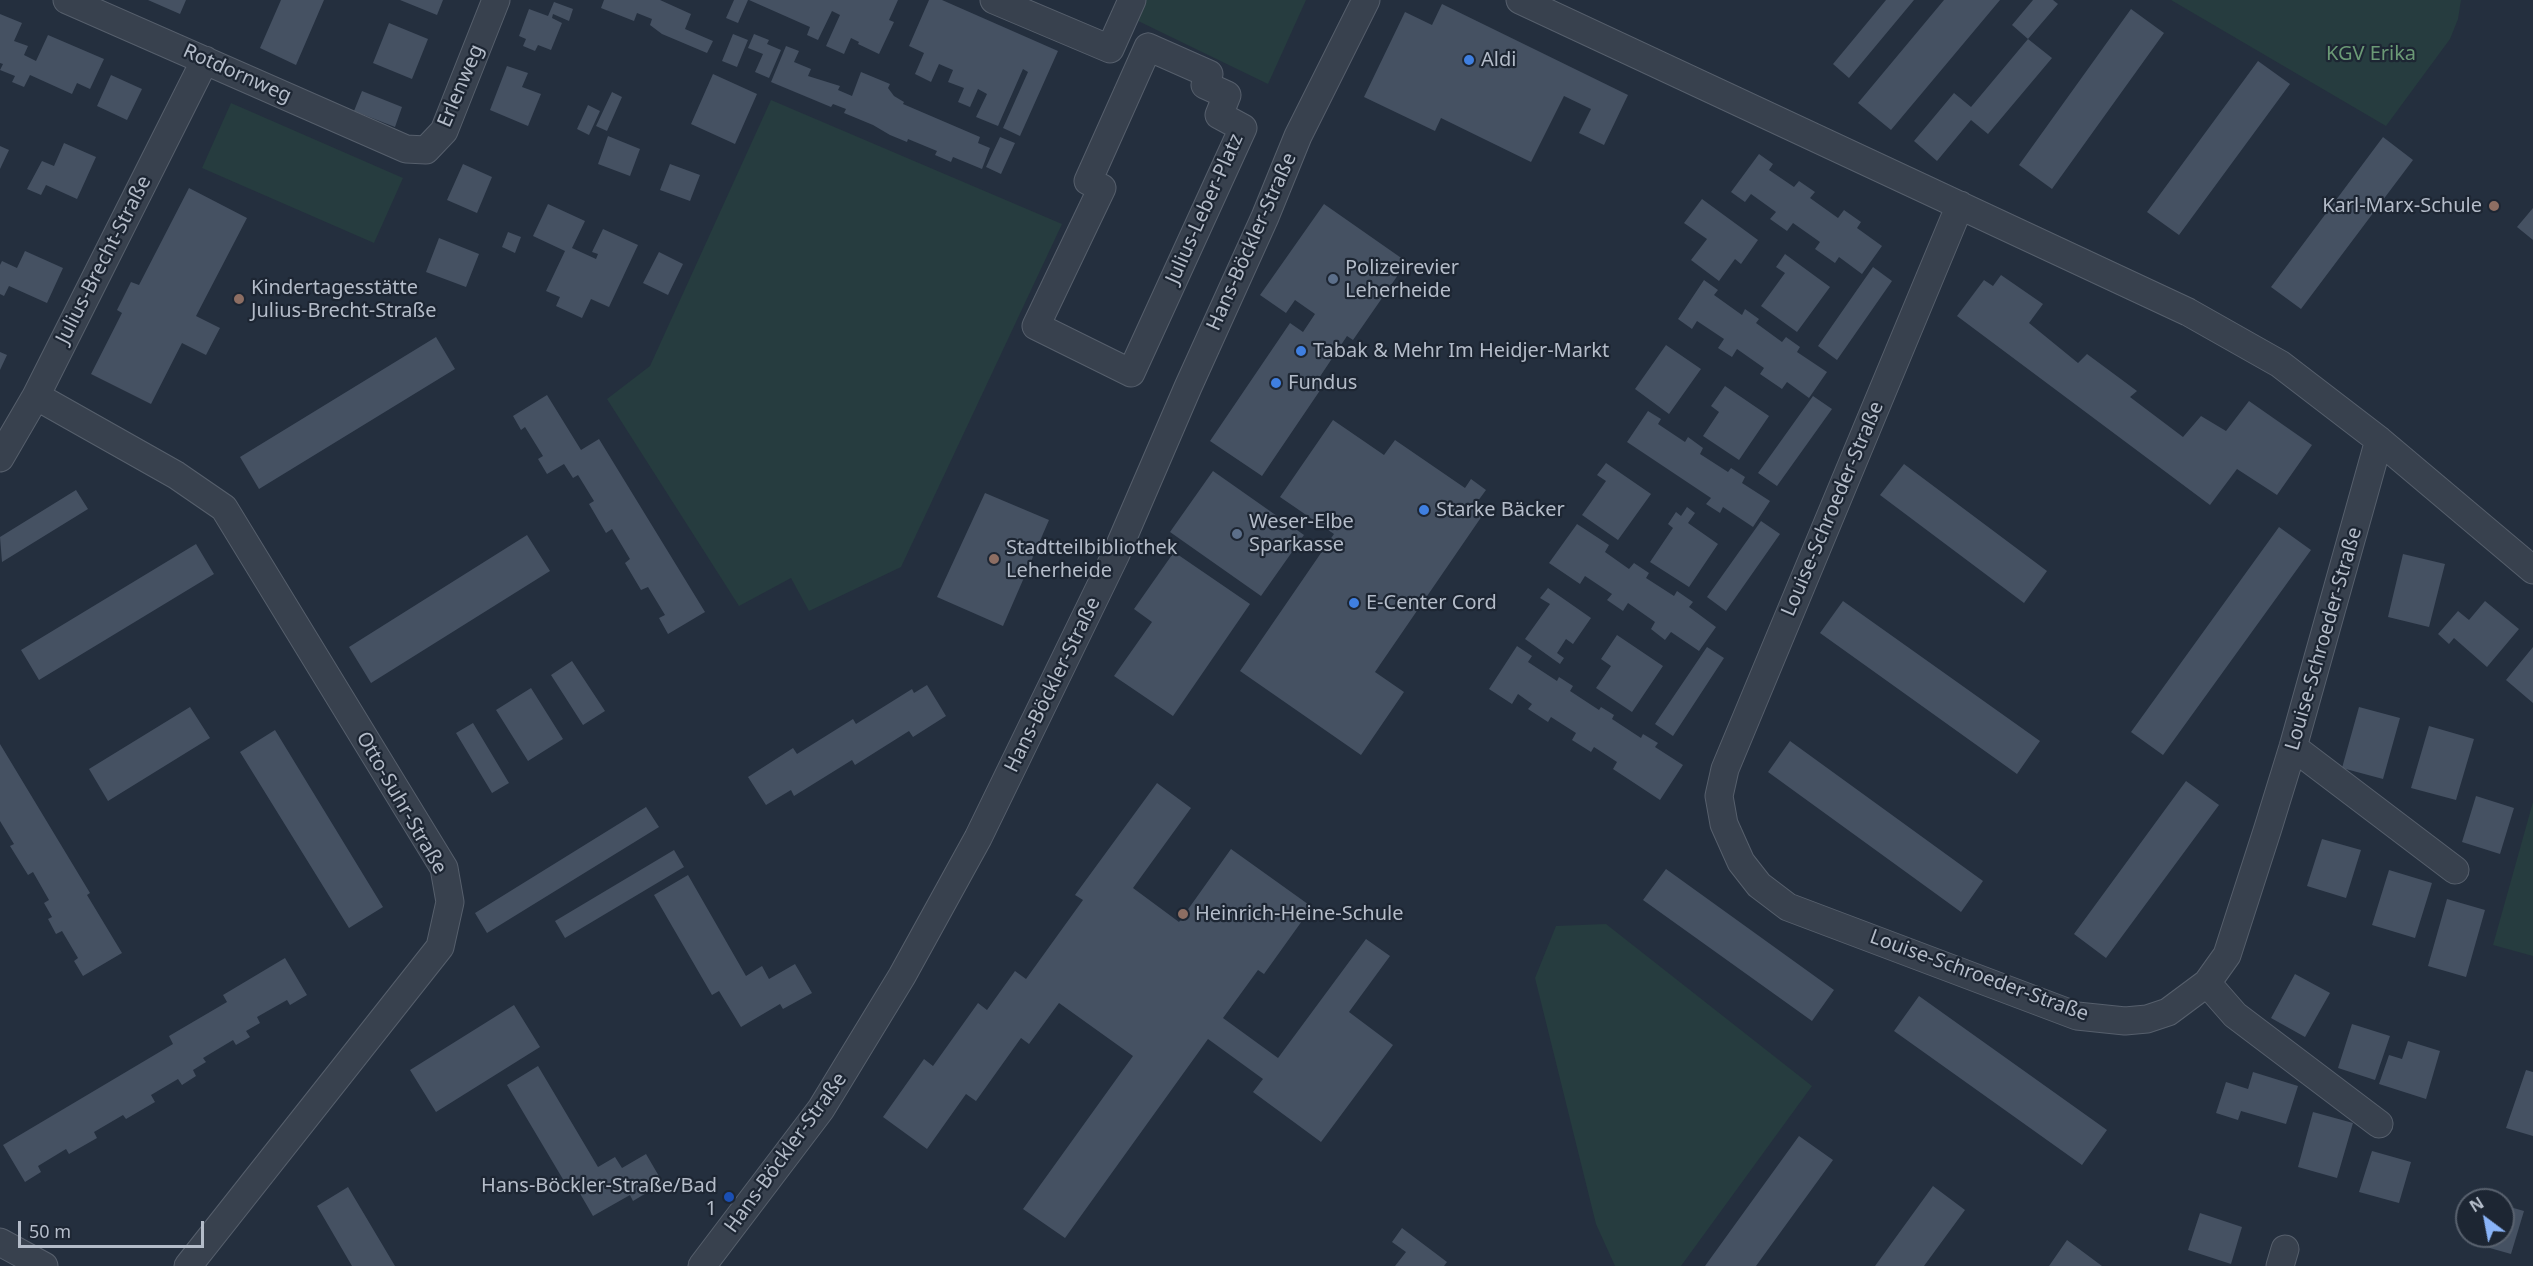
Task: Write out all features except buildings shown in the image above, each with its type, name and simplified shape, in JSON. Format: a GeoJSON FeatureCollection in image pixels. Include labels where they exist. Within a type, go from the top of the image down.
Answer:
{"type":"FeatureCollection","features":[{"type":"Feature","properties":{"kind":"street","name":"Rotdornweg"},"geometry":{"type":"LineString","coordinates":[[67,0],[406,148]]}},
{"type":"Feature","properties":{"kind":"street","name":"Erlenweg"},"geometry":{"type":"LineString","coordinates":[[406,148],[426,150],[444,131],[496,0]]}},
{"type":"Feature","properties":{"kind":"street"},"geometry":{"type":"LineString","coordinates":[[994,0],[1110,49],[1132,0]]}},
{"type":"Feature","properties":{"kind":"street","name":"Hans-Böckler-Straße"},"geometry":{"type":"LineString","coordinates":[[702,1266],[822,1109],[902,976],[978,838],[1116,554],[1265,217],[1298,136],[1366,0]]}},
{"type":"Feature","properties":{"kind":"street"},"geometry":{"type":"LineString","coordinates":[[1520,0],[2188,312],[2280,364],[2379,440],[2533,570]]}},
{"type":"Feature","properties":{"kind":"street","name":"Julius-Leber-Platz"},"geometry":{"type":"LineString","coordinates":[[1148,47],[1209,74],[1205,85],[1227,95],[1219,115],[1243,128],[1131,373],[1061,338],[1036,326],[1102,188],[1088,181],[1148,47]]}},
{"type":"Feature","properties":{"kind":"street","name":"Julius-Brecht-Straße"},"geometry":{"type":"LineString","coordinates":[[0,458],[36,396],[205,60]]}},
{"type":"Feature","properties":{"kind":"street","name":"Louise-Schroeder-Straße"},"geometry":{"type":"LineString","coordinates":[[1960,206],[1725,768],[1719,796],[1724,824],[1741,862],[1759,885],[1788,907],[2078,1016],[2125,1021],[2147,1019],[2168,1011],[2207,983],[2228,955],[2293,747],[2379,440]]}},
{"type":"Feature","properties":{"kind":"street","name":"Otto-Suhr-Straße"},"geometry":{"type":"LineString","coordinates":[[36,396],[176,475],[224,508],[444,868],[450,902],[440,947],[188,1266]]}},
{"type":"Feature","properties":{"kind":"street"},"geometry":{"type":"LineString","coordinates":[[2293,747],[2455,870]]}},
{"type":"Feature","properties":{"kind":"street"},"geometry":{"type":"LineString","coordinates":[[2207,983],[2235,1015],[2379,1124]]}},
{"type":"Feature","properties":{"kind":"street"},"geometry":{"type":"LineString","coordinates":[[0,1242],[44,1266]]}},
{"type":"Feature","properties":{"kind":"green space"},"geometry":{"type":"Polygon","coordinates":[[[1140,0],[1306,0],[1268,84],[1132,18],[1140,0]]]}},
{"type":"Feature","properties":{"kind":"green space","name":"KGV Erika"},"geometry":{"type":"Polygon","coordinates":[[[2171,0],[2461,0],[2458,19],[2450,39],[2386,126],[2171,0]]]}},
{"type":"Feature","properties":{"kind":"green space"},"geometry":{"type":"Polygon","coordinates":[[[771,100],[1062,224],[901,567],[809,611],[791,578],[739,606],[607,399],[650,366],[771,100]]]}},
{"type":"Feature","properties":{"kind":"green space"},"geometry":{"type":"Polygon","coordinates":[[[231,103],[403,178],[374,243],[202,168],[231,103]]]}},
{"type":"Feature","properties":{"kind":"green space"},"geometry":{"type":"Polygon","coordinates":[[[2533,802],[2533,956],[2493,945],[2533,802]]]}},
{"type":"Feature","properties":{"kind":"green space"},"geometry":{"type":"Polygon","coordinates":[[[1606,924],[1812,1086],[1681,1266],[1615,1266],[1596,1224],[1535,978],[1556,926],[1606,924]]]}},
{"type":"Feature","properties":{"kind":"place","name":"Aldi"},"geometry":{"type":"Point","coordinates":[1469,60]}},
{"type":"Feature","properties":{"kind":"place","name":"Karl-Marx-Schule"},"geometry":{"type":"Point","coordinates":[2494,206]}},
{"type":"Feature","properties":{"kind":"place","name":"Polizeirevier Leherheide"},"geometry":{"type":"Point","coordinates":[1333,279]}},
{"type":"Feature","properties":{"kind":"place","name":"Kindertagesstätte Julius-Brecht-Straße"},"geometry":{"type":"Point","coordinates":[239,299]}},
{"type":"Feature","properties":{"kind":"place","name":"Tabak & Mehr Im Heidjer-Markt"},"geometry":{"type":"Point","coordinates":[1301,351]}},
{"type":"Feature","properties":{"kind":"place","name":"Fundus"},"geometry":{"type":"Point","coordinates":[1276,383]}},
{"type":"Feature","properties":{"kind":"place","name":"Starke Bäcker"},"geometry":{"type":"Point","coordinates":[1424,510]}},
{"type":"Feature","properties":{"kind":"place","name":"Weser-Elbe Sparkasse"},"geometry":{"type":"Point","coordinates":[1237,534]}},
{"type":"Feature","properties":{"kind":"place","name":"Stadtteilbibliothek Leherheide"},"geometry":{"type":"Point","coordinates":[994,559]}},
{"type":"Feature","properties":{"kind":"place","name":"E-Center Cord"},"geometry":{"type":"Point","coordinates":[1354,603]}},
{"type":"Feature","properties":{"kind":"place","name":"Heinrich-Heine-Schule"},"geometry":{"type":"Point","coordinates":[1183,914]}},
{"type":"Feature","properties":{"kind":"place","name":"Hans-Böckler-Straße/Bad 1"},"geometry":{"type":"Point","coordinates":[729,1197]}}]}
